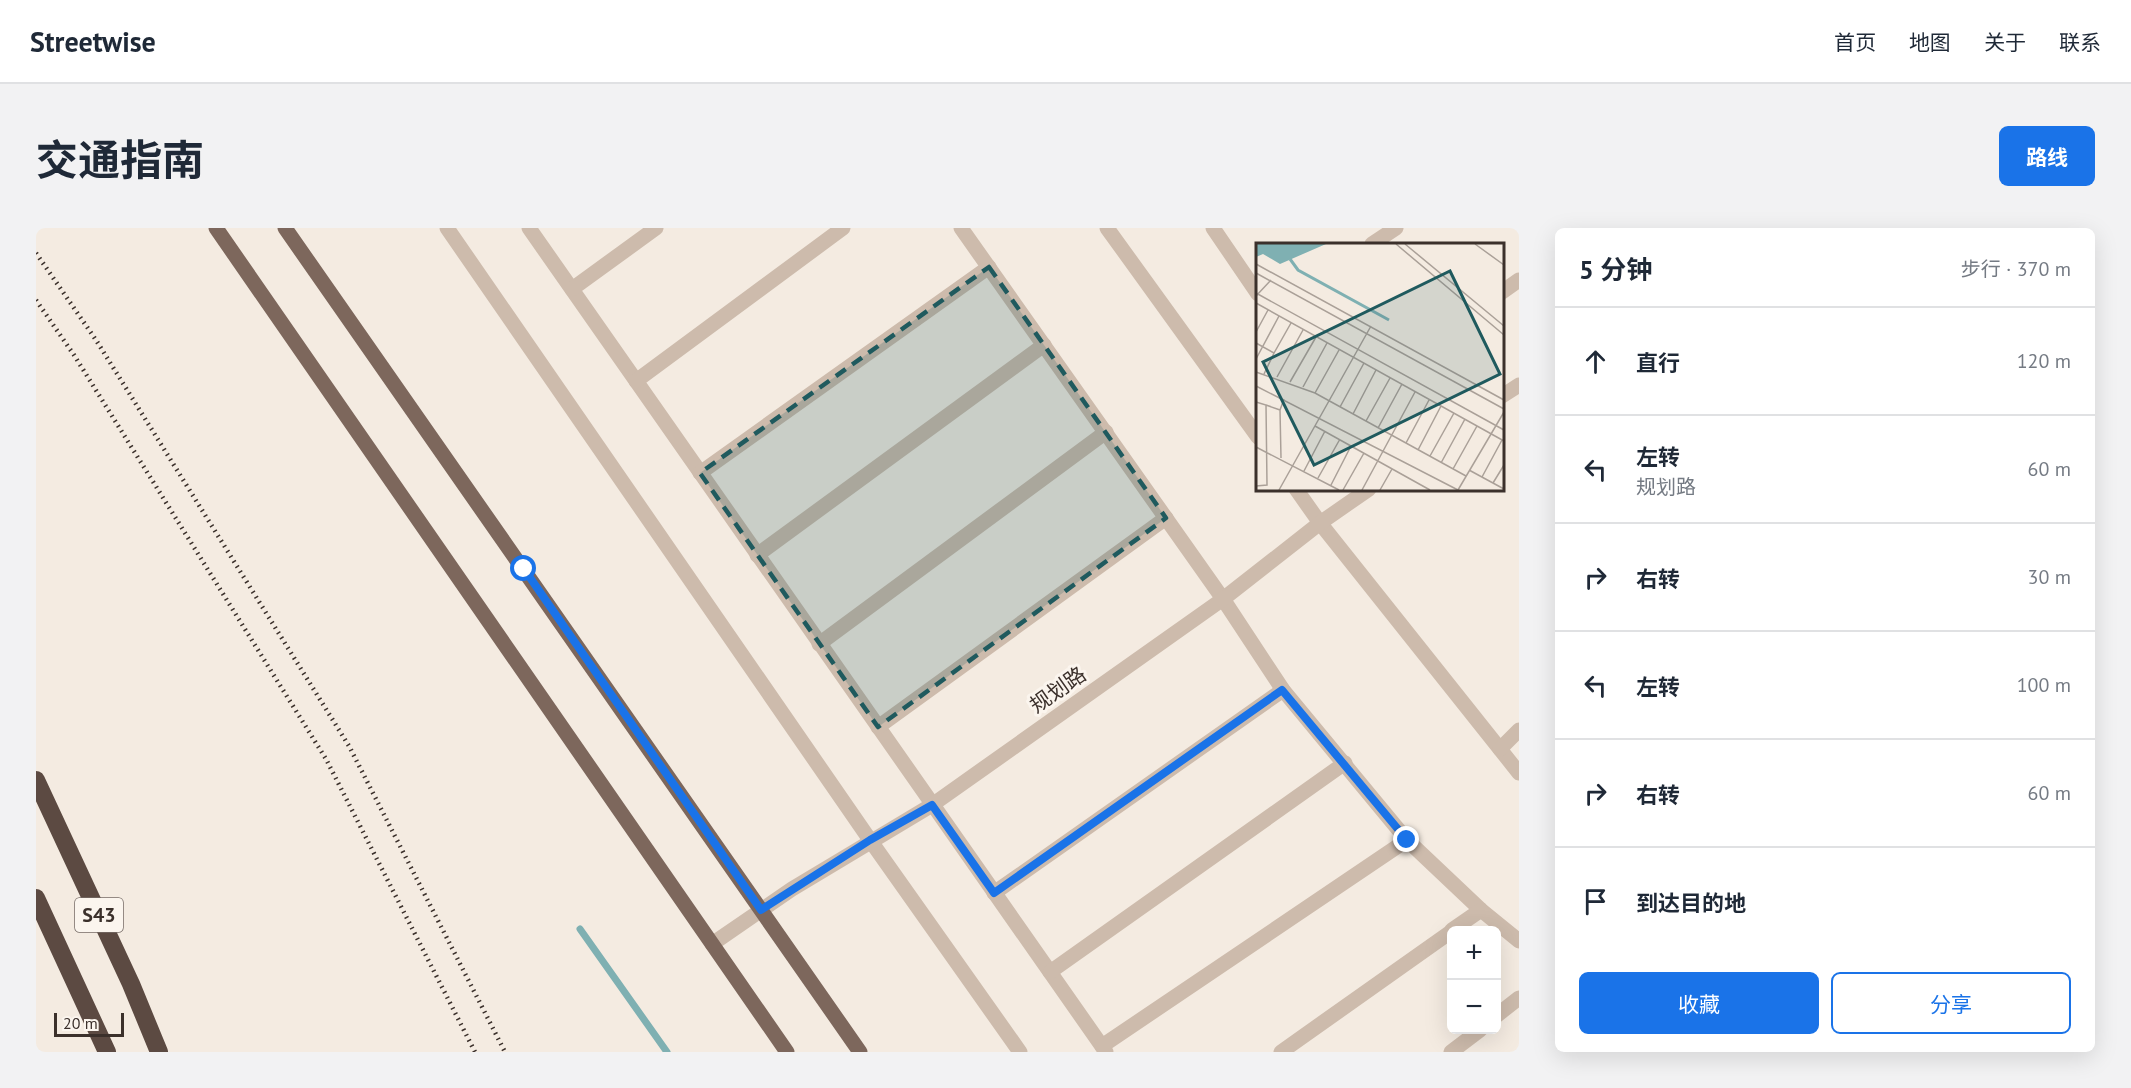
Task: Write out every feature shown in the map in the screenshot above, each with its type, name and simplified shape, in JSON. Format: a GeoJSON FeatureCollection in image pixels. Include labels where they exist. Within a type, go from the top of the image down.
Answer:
{"type":"FeatureCollection","features":[{"type":"Feature","properties":{"kind":"highway","name":"S43"},"geometry":{"type":"LineString","coordinates":[[36,780],[132,984],[159,1052]]}},
{"type":"Feature","properties":{"kind":"highway","name":"S43"},"geometry":{"type":"LineString","coordinates":[[36,898],[107,1052]]}},
{"type":"Feature","properties":{"kind":"main road"},"geometry":{"type":"LineString","coordinates":[[216,228],[787,1052]]}},
{"type":"Feature","properties":{"kind":"main road"},"geometry":{"type":"LineString","coordinates":[[285,228],[860,1052]]}},
{"type":"Feature","properties":{"kind":"street"},"geometry":{"type":"LineString","coordinates":[[447,228],[870,840],[1020,1052]]}},
{"type":"Feature","properties":{"kind":"street"},"geometry":{"type":"LineString","coordinates":[[529,228],[1104,1049],[1407,840]]}},
{"type":"Feature","properties":{"kind":"street"},"geometry":{"type":"LineString","coordinates":[[572,289],[656,228]]}},
{"type":"Feature","properties":{"kind":"street"},"geometry":{"type":"LineString","coordinates":[[636,381],[843,228]]}},
{"type":"Feature","properties":{"kind":"street"},"geometry":{"type":"LineString","coordinates":[[962,228],[1223,598],[1282,690],[1407,840],[1481,910],[1519,941]]}},
{"type":"Feature","properties":{"kind":"street"},"geometry":{"type":"LineString","coordinates":[[1107,228],[1256,434]]}},
{"type":"Feature","properties":{"kind":"street"},"geometry":{"type":"LineString","coordinates":[[1374,243],[1396,228]]}},
{"type":"Feature","properties":{"kind":"street"},"geometry":{"type":"LineString","coordinates":[[1219,230],[1256,291]]}},
{"type":"Feature","properties":{"kind":"street"},"geometry":{"type":"LineString","coordinates":[[700,472],[989,267]]}},
{"type":"Feature","properties":{"kind":"street"},"geometry":{"type":"LineString","coordinates":[[1504,291],[1519,280]]}},
{"type":"Feature","properties":{"kind":"street"},"geometry":{"type":"LineString","coordinates":[[757,555],[1044,345]]}},
{"type":"Feature","properties":{"kind":"street"},"geometry":{"type":"LineString","coordinates":[[1504,395],[1519,385]]}},
{"type":"Feature","properties":{"kind":"street"},"geometry":{"type":"LineString","coordinates":[[819,644],[1106,432]]}},
{"type":"Feature","properties":{"kind":"street"},"geometry":{"type":"LineString","coordinates":[[1297,490],[1320,523],[1519,773]]}},
{"type":"Feature","properties":{"kind":"street","name":"规划路"},"geometry":{"type":"LineString","coordinates":[[712,944],[870,840],[932,805],[1223,598],[1320,523],[1368,490]]}},
{"type":"Feature","properties":{"kind":"street"},"geometry":{"type":"LineString","coordinates":[[878,727],[1166,518]]}},
{"type":"Feature","properties":{"kind":"street"},"geometry":{"type":"LineString","coordinates":[[994,893],[1282,690]]}},
{"type":"Feature","properties":{"kind":"street"},"geometry":{"type":"LineString","coordinates":[[1500,749],[1519,730]]}},
{"type":"Feature","properties":{"kind":"street"},"geometry":{"type":"LineString","coordinates":[[1050,972],[1345,763]]}},
{"type":"Feature","properties":{"kind":"street"},"geometry":{"type":"LineString","coordinates":[[1459,926],[1481,910]]}},
{"type":"Feature","properties":{"kind":"street"},"geometry":{"type":"LineString","coordinates":[[1281,1052],[1447,935]]}},
{"type":"Feature","properties":{"kind":"street"},"geometry":{"type":"LineString","coordinates":[[1501,1013],[1519,998]]}},
{"type":"Feature","properties":{"kind":"street"},"geometry":{"type":"LineString","coordinates":[[1451,1052],[1474,1034]]}},
{"type":"Feature","properties":{"kind":"highlighted area"},"geometry":{"type":"Polygon","coordinates":[[[989,267],[1166,518],[878,727],[700,473],[989,267]]]}},
{"type":"Feature","properties":{"kind":"waterway"},"geometry":{"type":"LineString","coordinates":[[580,929],[667,1052]]}},
{"type":"Feature","properties":{"kind":"railway"},"geometry":{"type":"LineString","coordinates":[[36,253],[96,340],[349,746],[505,1052]]}},
{"type":"Feature","properties":{"kind":"railway"},"geometry":{"type":"LineString","coordinates":[[36,300],[74,355],[326,759],[475,1052]]}},
{"type":"Feature","properties":{"kind":"route"},"geometry":{"type":"LineString","coordinates":[[524,569],[761,910],[870,840],[932,805],[994,893],[1282,690],[1407,840]]}}]}
